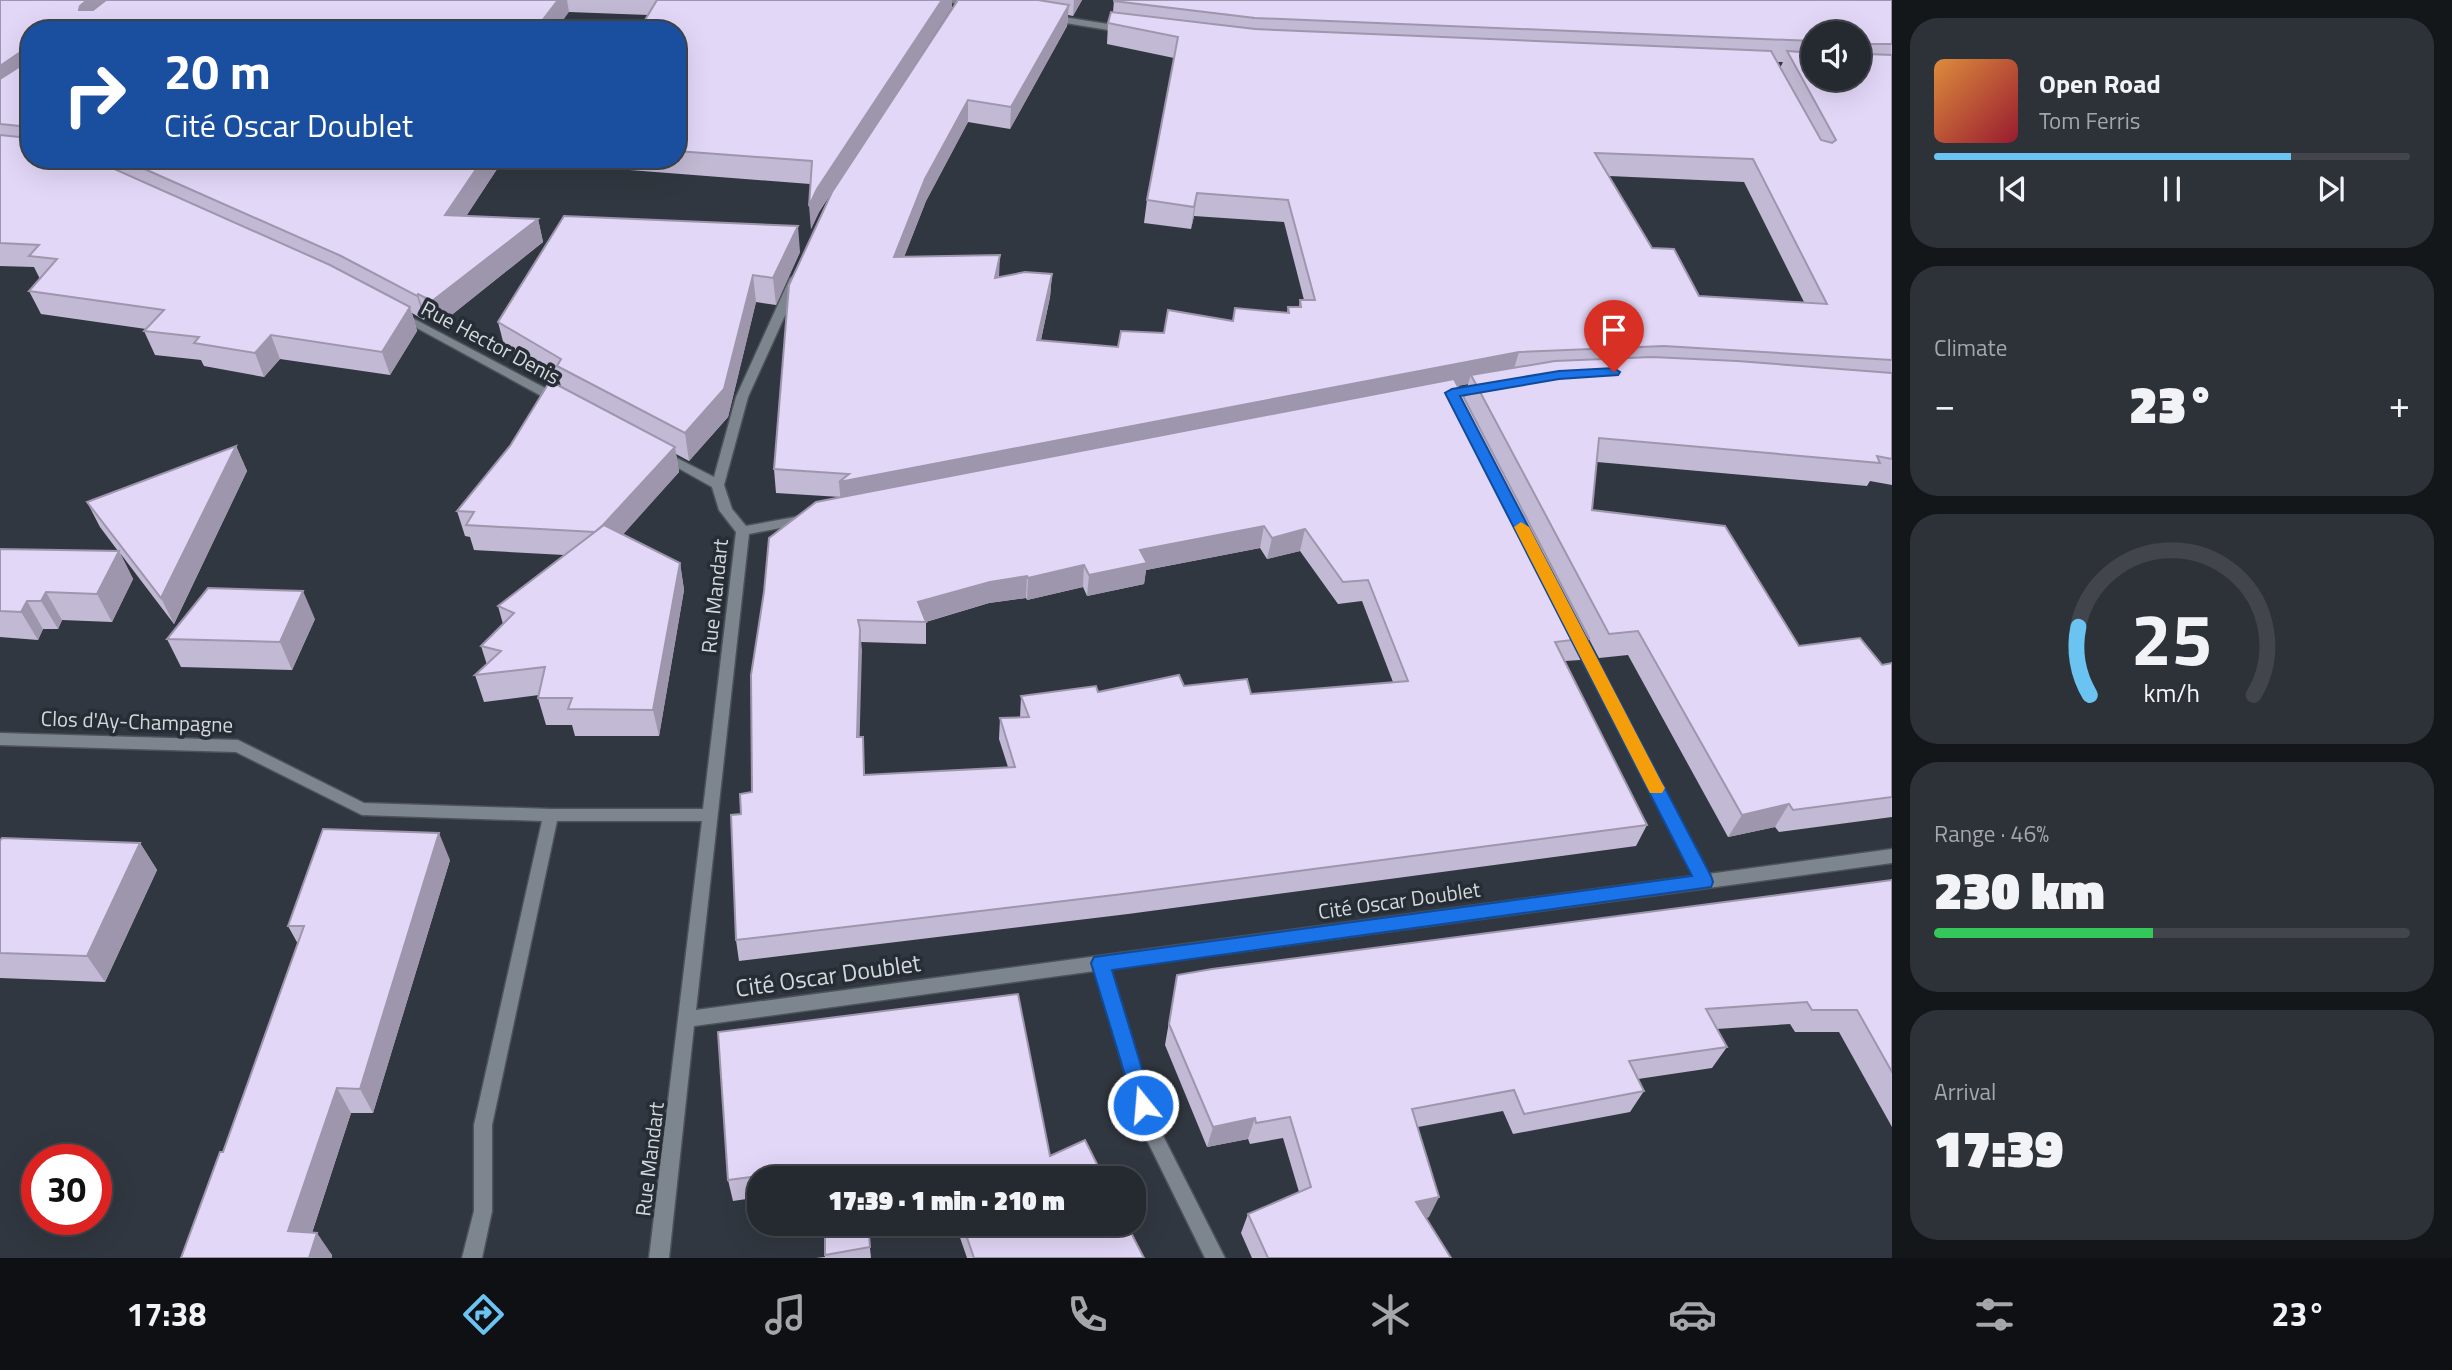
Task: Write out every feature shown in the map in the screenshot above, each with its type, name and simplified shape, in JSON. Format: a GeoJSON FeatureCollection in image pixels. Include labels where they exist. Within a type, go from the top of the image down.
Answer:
{"type":"FeatureCollection","features":[{"type":"Feature","properties":{"kind":"street"},"geometry":{"type":"LineString","coordinates":[[944,0],[959,9],[987,8]]}},
{"type":"Feature","properties":{"kind":"street"},"geometry":{"type":"LineString","coordinates":[[1036,16],[1142,32]]}},
{"type":"Feature","properties":{"kind":"street"},"geometry":{"type":"LineString","coordinates":[[645,446],[718,485],[742,397],[804,262]]}},
{"type":"Feature","properties":{"kind":"street","name":"Rue Hector Denis"},"geometry":{"type":"LineString","coordinates":[[391,310],[572,407]]}},
{"type":"Feature","properties":{"kind":"street","name":"Rue Mandart"},"geometry":{"type":"LineString","coordinates":[[659,1258],[743,531],[726,510],[718,485]]}},
{"type":"Feature","properties":{"kind":"street"},"geometry":{"type":"LineString","coordinates":[[743,531],[824,515]]}},
{"type":"Feature","properties":{"kind":"street"},"geometry":{"type":"LineString","coordinates":[[1572,625],[1704,882]]}},
{"type":"Feature","properties":{"kind":"street","name":"Clos d'Ay-Champagne"},"geometry":{"type":"LineString","coordinates":[[0,739],[238,746],[362,808],[551,815],[709,815]]}},
{"type":"Feature","properties":{"kind":"street"},"geometry":{"type":"LineString","coordinates":[[472,1258],[483,1211],[484,1125],[551,815]]}},
{"type":"Feature","properties":{"kind":"street","name":"Cité Oscar Doublet"},"geometry":{"type":"LineString","coordinates":[[687,1019],[1892,856]]}},
{"type":"Feature","properties":{"kind":"street"},"geometry":{"type":"LineString","coordinates":[[1101,963],[1150,1128],[1215,1258]]}},
{"type":"Feature","properties":{"kind":"building"},"geometry":{"type":"Polygon","coordinates":[[[0,0],[87,0],[79,10],[93,10],[106,0],[558,0],[542,21],[21,21],[21,53],[0,66],[0,0]]]}},
{"type":"Feature","properties":{"kind":"building"},"geometry":{"type":"Polygon","coordinates":[[[657,0],[942,0],[817,189],[809,206],[812,161],[686,152],[686,21],[644,21],[657,0]]]}},
{"type":"Feature","properties":{"kind":"building"},"geometry":{"type":"Polygon","coordinates":[[[958,0],[1038,0],[1069,5],[1011,107],[968,100],[925,179],[894,257],[1000,255],[995,278],[1025,272],[1052,274],[1037,340],[1118,347],[1121,331],[1164,333],[1168,310],[1233,321],[1235,308],[1289,313],[1288,307],[1301,307],[1300,300],[1315,300],[1288,200],[1197,193],[1194,207],[1147,200],[1178,37],[1108,23],[1111,12],[1255,29],[1771,51],[1821,140],[1832,143],[1836,140],[1809,91],[1871,91],[1871,54],[1892,55],[1892,360],[1664,346],[1519,352],[839,482],[849,474],[774,469],[789,285],[832,192],[958,0]],[[1595,153],[1652,248],[1674,249],[1699,296],[1827,304],[1753,159],[1595,153]]]}},
{"type":"Feature","properties":{"kind":"building"},"geometry":{"type":"Polygon","coordinates":[[[1114,0],[1892,0],[1892,44],[1871,44],[1871,21],[1801,21],[1801,41],[1255,18],[1114,0]]]}},
{"type":"Feature","properties":{"kind":"building"},"geometry":{"type":"Polygon","coordinates":[[[1787,51],[1801,52],[1801,76],[1787,51]]]}},
{"type":"Feature","properties":{"kind":"building"},"geometry":{"type":"Polygon","coordinates":[[[21,66],[21,130],[20,126],[0,124],[0,79],[21,66]]]}},
{"type":"Feature","properties":{"kind":"building"},"geometry":{"type":"Polygon","coordinates":[[[0,135],[21,135],[21,168],[112,168],[330,265],[410,307],[382,352],[271,335],[255,353],[194,343],[199,337],[144,331],[164,310],[29,291],[57,259],[29,256],[39,245],[0,243],[0,135]]]}},
{"type":"Feature","properties":{"kind":"building"},"geometry":{"type":"Polygon","coordinates":[[[142,168],[477,168],[445,215],[538,219],[432,301],[418,294],[417,296],[341,256],[142,168]]]}},
{"type":"Feature","properties":{"kind":"building"},"geometry":{"type":"Polygon","coordinates":[[[564,216],[798,226],[773,278],[753,275],[724,389],[685,433],[557,366],[561,359],[498,322],[564,216]]]}},
{"type":"Feature","properties":{"kind":"building"},"geometry":{"type":"Polygon","coordinates":[[[1652,357],[1892,373],[1892,459],[1877,456],[1880,463],[1599,438],[1592,510],[1725,526],[1799,646],[1860,638],[1882,665],[1892,663],[1892,797],[1793,810],[1789,804],[1742,815],[1638,631],[1609,634],[1471,375],[1555,361],[1652,357]]]}},
{"type":"Feature","properties":{"kind":"building"},"geometry":{"type":"Polygon","coordinates":[[[1454,379],[1589,638],[1555,642],[1647,825],[1131,893],[736,940],[731,815],[741,814],[740,794],[752,792],[751,675],[769,538],[816,502],[1454,379]],[[1264,526],[1140,550],[1147,563],[1089,575],[1084,565],[1028,578],[990,582],[918,602],[926,622],[858,620],[857,737],[863,737],[864,775],[1015,767],[1000,718],[1029,717],[1021,696],[1096,686],[1098,692],[1179,675],[1184,686],[1247,679],[1251,694],[1408,681],[1368,580],[1343,582],[1305,529],[1272,538],[1264,526]]]}},
{"type":"Feature","properties":{"kind":"building"},"geometry":{"type":"Polygon","coordinates":[[[550,381],[675,447],[595,532],[466,525],[474,512],[457,511],[510,446],[550,381]]]}},
{"type":"Feature","properties":{"kind":"building"},"geometry":{"type":"Polygon","coordinates":[[[236,446],[161,598],[87,502],[236,446]]]}},
{"type":"Feature","properties":{"kind":"building"},"geometry":{"type":"Polygon","coordinates":[[[604,525],[680,563],[653,710],[568,709],[572,698],[538,698],[545,667],[475,675],[501,651],[481,646],[514,613],[498,606],[604,525]]]}},
{"type":"Feature","properties":{"kind":"building"},"geometry":{"type":"Polygon","coordinates":[[[0,549],[119,551],[97,594],[46,592],[41,601],[27,601],[21,612],[0,611],[0,549]]]}},
{"type":"Feature","properties":{"kind":"building"},"geometry":{"type":"Polygon","coordinates":[[[208,588],[303,591],[280,642],[167,639],[208,588]]]}},
{"type":"Feature","properties":{"kind":"building"},"geometry":{"type":"Polygon","coordinates":[[[323,829],[439,833],[360,1089],[337,1088],[288,1231],[317,1233],[309,1258],[181,1258],[220,1152],[223,1152],[304,926],[288,926],[323,829]]]}},
{"type":"Feature","properties":{"kind":"building"},"geometry":{"type":"Polygon","coordinates":[[[2,838],[140,843],[87,956],[0,953],[2,838]]]}},
{"type":"Feature","properties":{"kind":"building"},"geometry":{"type":"Polygon","coordinates":[[[1892,880],[1892,1072],[1857,1010],[1812,1010],[1807,1002],[1706,1009],[1727,1047],[1629,1061],[1644,1091],[1524,1114],[1514,1090],[1412,1109],[1439,1197],[1416,1202],[1451,1258],[1268,1258],[1248,1214],[1311,1187],[1290,1117],[1256,1123],[1255,1118],[1213,1127],[1169,1024],[1177,975],[1892,880]]]}},
{"type":"Feature","properties":{"kind":"building"},"geometry":{"type":"Polygon","coordinates":[[[1018,994],[1050,1156],[1085,1140],[1098,1166],[747,1166],[747,1177],[728,1180],[718,1032],[1018,994]]]}},
{"type":"Feature","properties":{"kind":"building"},"geometry":{"type":"Polygon","coordinates":[[[825,1236],[869,1236],[870,1247],[825,1255],[825,1236]]]}},
{"type":"Feature","properties":{"kind":"building"},"geometry":{"type":"Polygon","coordinates":[[[966,1236],[1133,1236],[1144,1258],[974,1258],[966,1236]]]}},
{"type":"Feature","properties":{"kind":"slow traffic"},"geometry":{"type":"LineString","coordinates":[[1521,527],[1656,788]]}},
{"type":"Feature","properties":{"kind":"route"},"geometry":{"type":"LineString","coordinates":[[1143,1105],[1101,963],[1704,882],[1452,393],[1559,375],[1614,372]]}}]}
